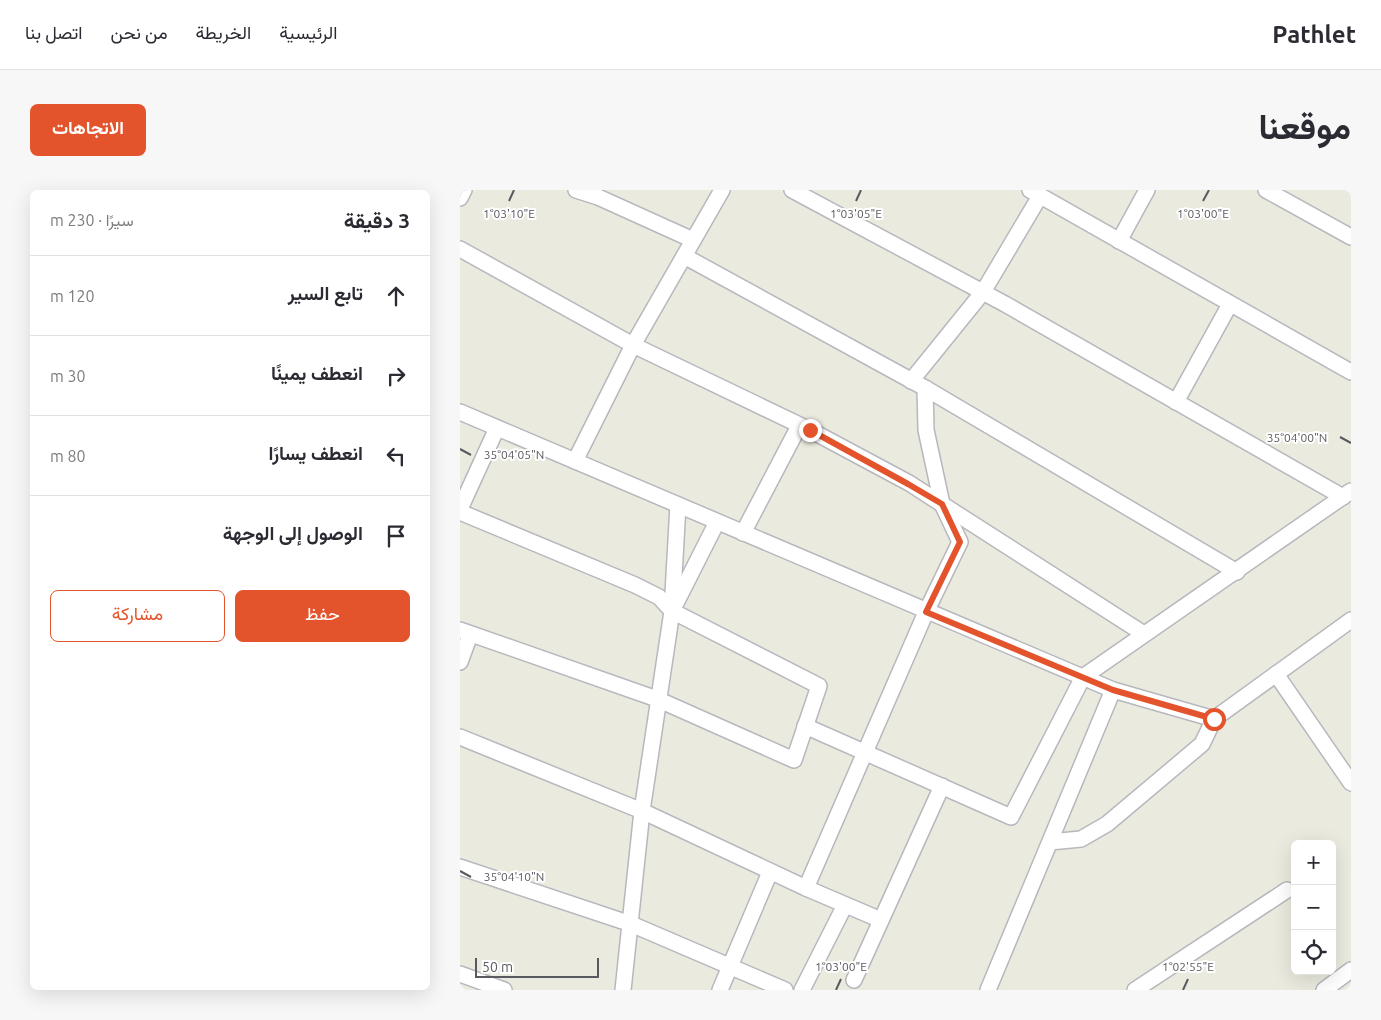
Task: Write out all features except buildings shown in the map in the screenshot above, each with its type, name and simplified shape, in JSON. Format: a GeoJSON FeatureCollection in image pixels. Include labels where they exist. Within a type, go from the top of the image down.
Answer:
{"type":"FeatureCollection","features":[{"type":"Feature","properties":{"kind":"street"},"geometry":{"type":"LineString","coordinates":[[460,198],[464,190]]}},
{"type":"Feature","properties":{"kind":"street"},"geometry":{"type":"LineString","coordinates":[[576,190],[598,197],[693,240]]}},
{"type":"Feature","properties":{"kind":"street"},"geometry":{"type":"LineString","coordinates":[[575,461],[633,345],[722,190]]}},
{"type":"Feature","properties":{"kind":"street"},"geometry":{"type":"LineString","coordinates":[[792,190],[983,292],[1176,402],[1347,494],[1083,678],[1011,817],[805,726]]}},
{"type":"Feature","properties":{"kind":"street"},"geometry":{"type":"LineString","coordinates":[[1119,241],[1147,190]]}},
{"type":"Feature","properties":{"kind":"street"},"geometry":{"type":"LineString","coordinates":[[1266,190],[1351,236]]}},
{"type":"Feature","properties":{"kind":"street"},"geometry":{"type":"LineString","coordinates":[[911,381],[983,292],[1035,193],[1351,372]]}},
{"type":"Feature","properties":{"kind":"street"},"geometry":{"type":"LineString","coordinates":[[460,249],[633,345],[799,426],[908,484],[1144,634]]}},
{"type":"Feature","properties":{"kind":"street"},"geometry":{"type":"LineString","coordinates":[[684,256],[925,388],[1237,572]]}},
{"type":"Feature","properties":{"kind":"street"},"geometry":{"type":"LineString","coordinates":[[1176,402],[1230,304]]}},
{"type":"Feature","properties":{"kind":"street"},"geometry":{"type":"LineString","coordinates":[[806,888],[926,612],[960,542],[942,504],[926,430],[925,388]]}},
{"type":"Feature","properties":{"kind":"street"},"geometry":{"type":"LineString","coordinates":[[460,412],[1083,678],[1113,690],[1214,719]]}},
{"type":"Feature","properties":{"kind":"street"},"geometry":{"type":"LineString","coordinates":[[743,534],[799,426]]}},
{"type":"Feature","properties":{"kind":"street"},"geometry":{"type":"LineString","coordinates":[[460,662],[465,632],[657,699],[794,760],[819,686],[672,611],[659,597],[635,585],[460,510],[497,428]]}},
{"type":"Feature","properties":{"kind":"street"},"geometry":{"type":"LineString","coordinates":[[624,990],[642,811],[657,699],[672,611],[678,505]]}},
{"type":"Feature","properties":{"kind":"street"},"geometry":{"type":"LineString","coordinates":[[672,611],[717,522]]}},
{"type":"Feature","properties":{"kind":"street"},"geometry":{"type":"LineString","coordinates":[[1050,842],[1081,839],[1107,824],[1202,744],[1214,719],[1351,620]]}},
{"type":"Feature","properties":{"kind":"street"},"geometry":{"type":"LineString","coordinates":[[1276,674],[1351,783]]}},
{"type":"Feature","properties":{"kind":"street"},"geometry":{"type":"LineString","coordinates":[[988,990],[1113,690]]}},
{"type":"Feature","properties":{"kind":"street"},"geometry":{"type":"LineString","coordinates":[[460,737],[642,811],[770,872],[881,920]]}},
{"type":"Feature","properties":{"kind":"street"},"geometry":{"type":"LineString","coordinates":[[854,980],[942,786]]}},
{"type":"Feature","properties":{"kind":"street"},"geometry":{"type":"LineString","coordinates":[[460,866],[630,924],[785,990]]}},
{"type":"Feature","properties":{"kind":"street"},"geometry":{"type":"LineString","coordinates":[[720,990],[770,872]]}},
{"type":"Feature","properties":{"kind":"street"},"geometry":{"type":"LineString","coordinates":[[1135,990],[1287,890]]}},
{"type":"Feature","properties":{"kind":"street"},"geometry":{"type":"LineString","coordinates":[[802,990],[845,905]]}},
{"type":"Feature","properties":{"kind":"street"},"geometry":{"type":"LineString","coordinates":[[1324,990],[1351,970]]}},
{"type":"Feature","properties":{"kind":"street"},"geometry":{"type":"LineString","coordinates":[[460,974],[504,990]]}},
{"type":"Feature","properties":{"kind":"route"},"geometry":{"type":"LineString","coordinates":[[810,430],[942,504],[960,542],[926,612],[1113,690],[1184,712],[1214,719]]}}]}
